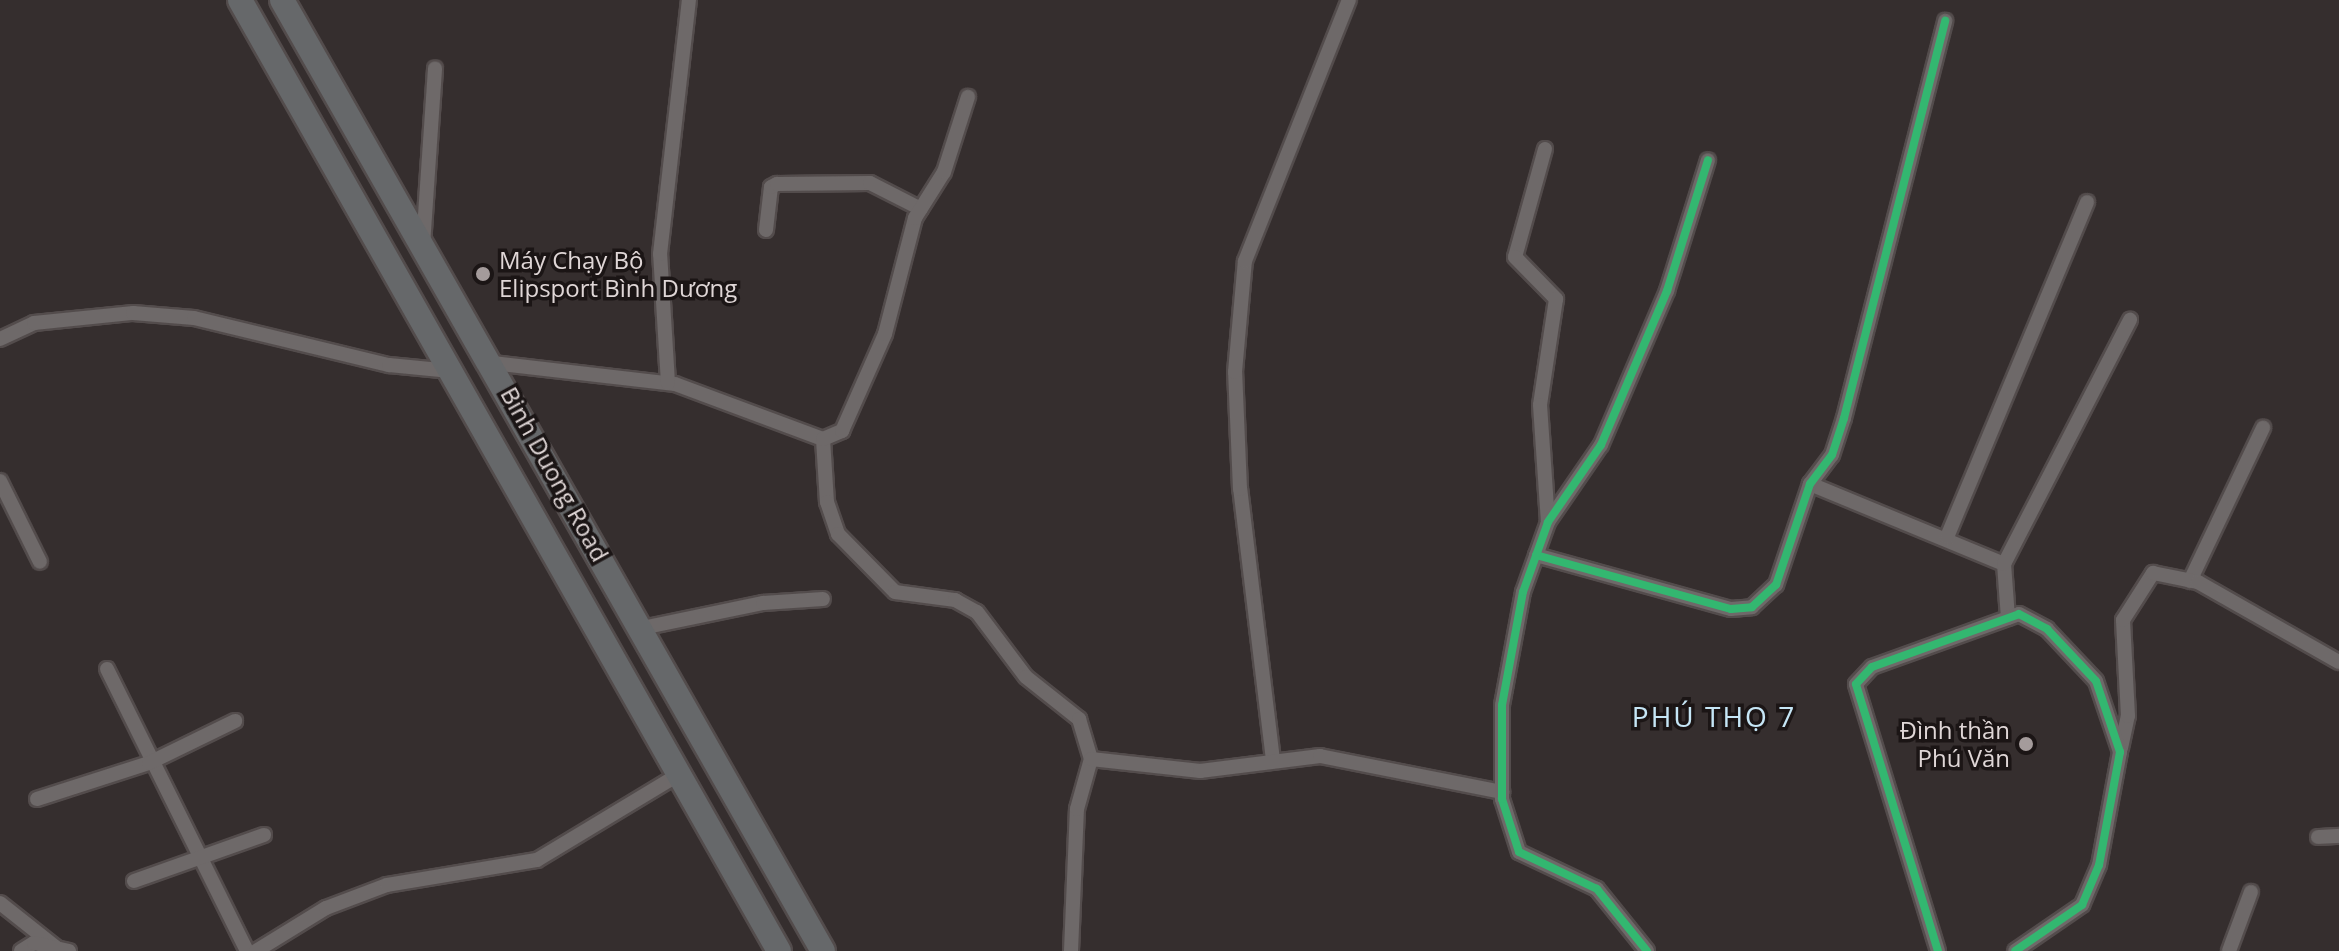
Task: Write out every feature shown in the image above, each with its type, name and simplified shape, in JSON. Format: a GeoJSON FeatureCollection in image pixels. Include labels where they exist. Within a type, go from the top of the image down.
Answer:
{"type":"FeatureCollection","features":[{"type":"Feature","properties":{"kind":"highway","name":"Binh Duong Road"},"geometry":{"type":"LineString","coordinates":[[240,0],[779,951]]}},
{"type":"Feature","properties":{"kind":"highway","name":"Binh Duong Road"},"geometry":{"type":"LineString","coordinates":[[282,0],[493,363],[823,951]]}},
{"type":"Feature","properties":{"kind":"street"},"geometry":{"type":"LineString","coordinates":[[668,383],[660,254],[689,0]]}},
{"type":"Feature","properties":{"kind":"street"},"geometry":{"type":"LineString","coordinates":[[1273,760],[1240,489],[1235,372],[1244,273],[1349,0]]}},
{"type":"Feature","properties":{"kind":"street"},"geometry":{"type":"LineString","coordinates":[[1536,555],[1731,609],[1752,607],[1776,585],[1810,484],[1832,455],[1844,418],[1945,21]]}},
{"type":"Feature","properties":{"kind":"street"},"geometry":{"type":"LineString","coordinates":[[423,246],[435,68]]}},
{"type":"Feature","properties":{"kind":"street"},"geometry":{"type":"LineString","coordinates":[[493,363],[668,383],[718,395],[823,439],[842,431],[885,334],[921,209],[944,172],[968,97]]}},
{"type":"Feature","properties":{"kind":"street"},"geometry":{"type":"LineString","coordinates":[[1545,149],[1515,257],[1556,299],[1540,405],[1548,522]]}},
{"type":"Feature","properties":{"kind":"street"},"geometry":{"type":"LineString","coordinates":[[1647,951],[1597,889],[1519,852],[1502,792],[1505,672],[1536,555],[1548,522],[1601,445],[1667,291],[1708,160]]}},
{"type":"Feature","properties":{"kind":"street"},"geometry":{"type":"LineString","coordinates":[[766,230],[771,187],[777,184],[870,183],[921,209]]}},
{"type":"Feature","properties":{"kind":"street"},"geometry":{"type":"LineString","coordinates":[[1947,537],[2087,202]]}},
{"type":"Feature","properties":{"kind":"street"},"geometry":{"type":"LineString","coordinates":[[0,338],[34,323],[178,316],[389,365],[452,371]]}},
{"type":"Feature","properties":{"kind":"street"},"geometry":{"type":"LineString","coordinates":[[2008,618],[2004,564],[2130,320]]}},
{"type":"Feature","properties":{"kind":"street"},"geometry":{"type":"LineString","coordinates":[[2190,581],[2263,428]]}},
{"type":"Feature","properties":{"kind":"street"},"geometry":{"type":"LineString","coordinates":[[823,439],[827,502],[838,534],[895,592],[955,600],[977,612],[1026,677],[1079,719],[1091,759],[1077,809],[1071,951]]}},
{"type":"Feature","properties":{"kind":"street"},"geometry":{"type":"LineString","coordinates":[[0,481],[40,562]]}},
{"type":"Feature","properties":{"kind":"street"},"geometry":{"type":"LineString","coordinates":[[1810,484],[1947,537],[2004,564]]}},
{"type":"Feature","properties":{"kind":"street"},"geometry":{"type":"LineString","coordinates":[[2015,951],[2082,905],[2099,865],[2128,716],[2123,620],[2153,573],[2190,581],[2339,662]]}},
{"type":"Feature","properties":{"kind":"street"},"geometry":{"type":"LineString","coordinates":[[642,628],[751,604],[823,599]]}},
{"type":"Feature","properties":{"kind":"street"},"geometry":{"type":"LineString","coordinates":[[1938,951],[1856,684],[1872,667],[2008,618],[2032,617],[2096,681],[2120,752]]}},
{"type":"Feature","properties":{"kind":"street"},"geometry":{"type":"LineString","coordinates":[[107,669],[149,763],[247,951]]}},
{"type":"Feature","properties":{"kind":"street"},"geometry":{"type":"LineString","coordinates":[[37,799],[149,763],[235,721]]}},
{"type":"Feature","properties":{"kind":"street"},"geometry":{"type":"LineString","coordinates":[[1091,759],[1200,771],[1320,756],[1502,792]]}},
{"type":"Feature","properties":{"kind":"street"},"geometry":{"type":"LineString","coordinates":[[256,951],[326,908],[387,885],[537,860],[678,775]]}},
{"type":"Feature","properties":{"kind":"street"},"geometry":{"type":"LineString","coordinates":[[134,881],[264,835]]}},
{"type":"Feature","properties":{"kind":"street"},"geometry":{"type":"LineString","coordinates":[[2318,837],[2339,836]]}},
{"type":"Feature","properties":{"kind":"street"},"geometry":{"type":"LineString","coordinates":[[2229,951],[2251,892]]}},
{"type":"Feature","properties":{"kind":"street"},"geometry":{"type":"LineString","coordinates":[[0,903],[64,950]]}},
{"type":"Feature","properties":{"kind":"street"},"geometry":{"type":"LineString","coordinates":[[21,951],[34,943],[64,950]]}},
{"type":"Feature","properties":{"kind":"cycle path"},"geometry":{"type":"LineString","coordinates":[[1536,555],[1731,609],[1752,607],[1776,585],[1810,484],[1832,455],[1844,418],[1945,21]]}},
{"type":"Feature","properties":{"kind":"cycle path"},"geometry":{"type":"LineString","coordinates":[[1647,951],[1597,889],[1519,852],[1502,799],[1502,705],[1523,592],[1548,522],[1601,445],[1667,291],[1708,160]]}},
{"type":"Feature","properties":{"kind":"cycle path"},"geometry":{"type":"LineString","coordinates":[[1938,951],[1856,684],[1872,667],[2019,614],[2047,629],[2096,681],[2120,752],[2099,865],[2082,905],[2015,951]]}},
{"type":"Feature","properties":{"kind":"place","name":"Máy Chạy Bộ Elipsport Bình Dương"},"geometry":{"type":"Point","coordinates":[483,274]}},
{"type":"Feature","properties":{"kind":"place","name":"Đình thần Phú Văn"},"geometry":{"type":"Point","coordinates":[2026,744]}},
{"type":"Feature","properties":{"kind":"district","name":"PHÚ THỌ 7"},"geometry":{"type":"Point","coordinates":[1714,716]}}]}
